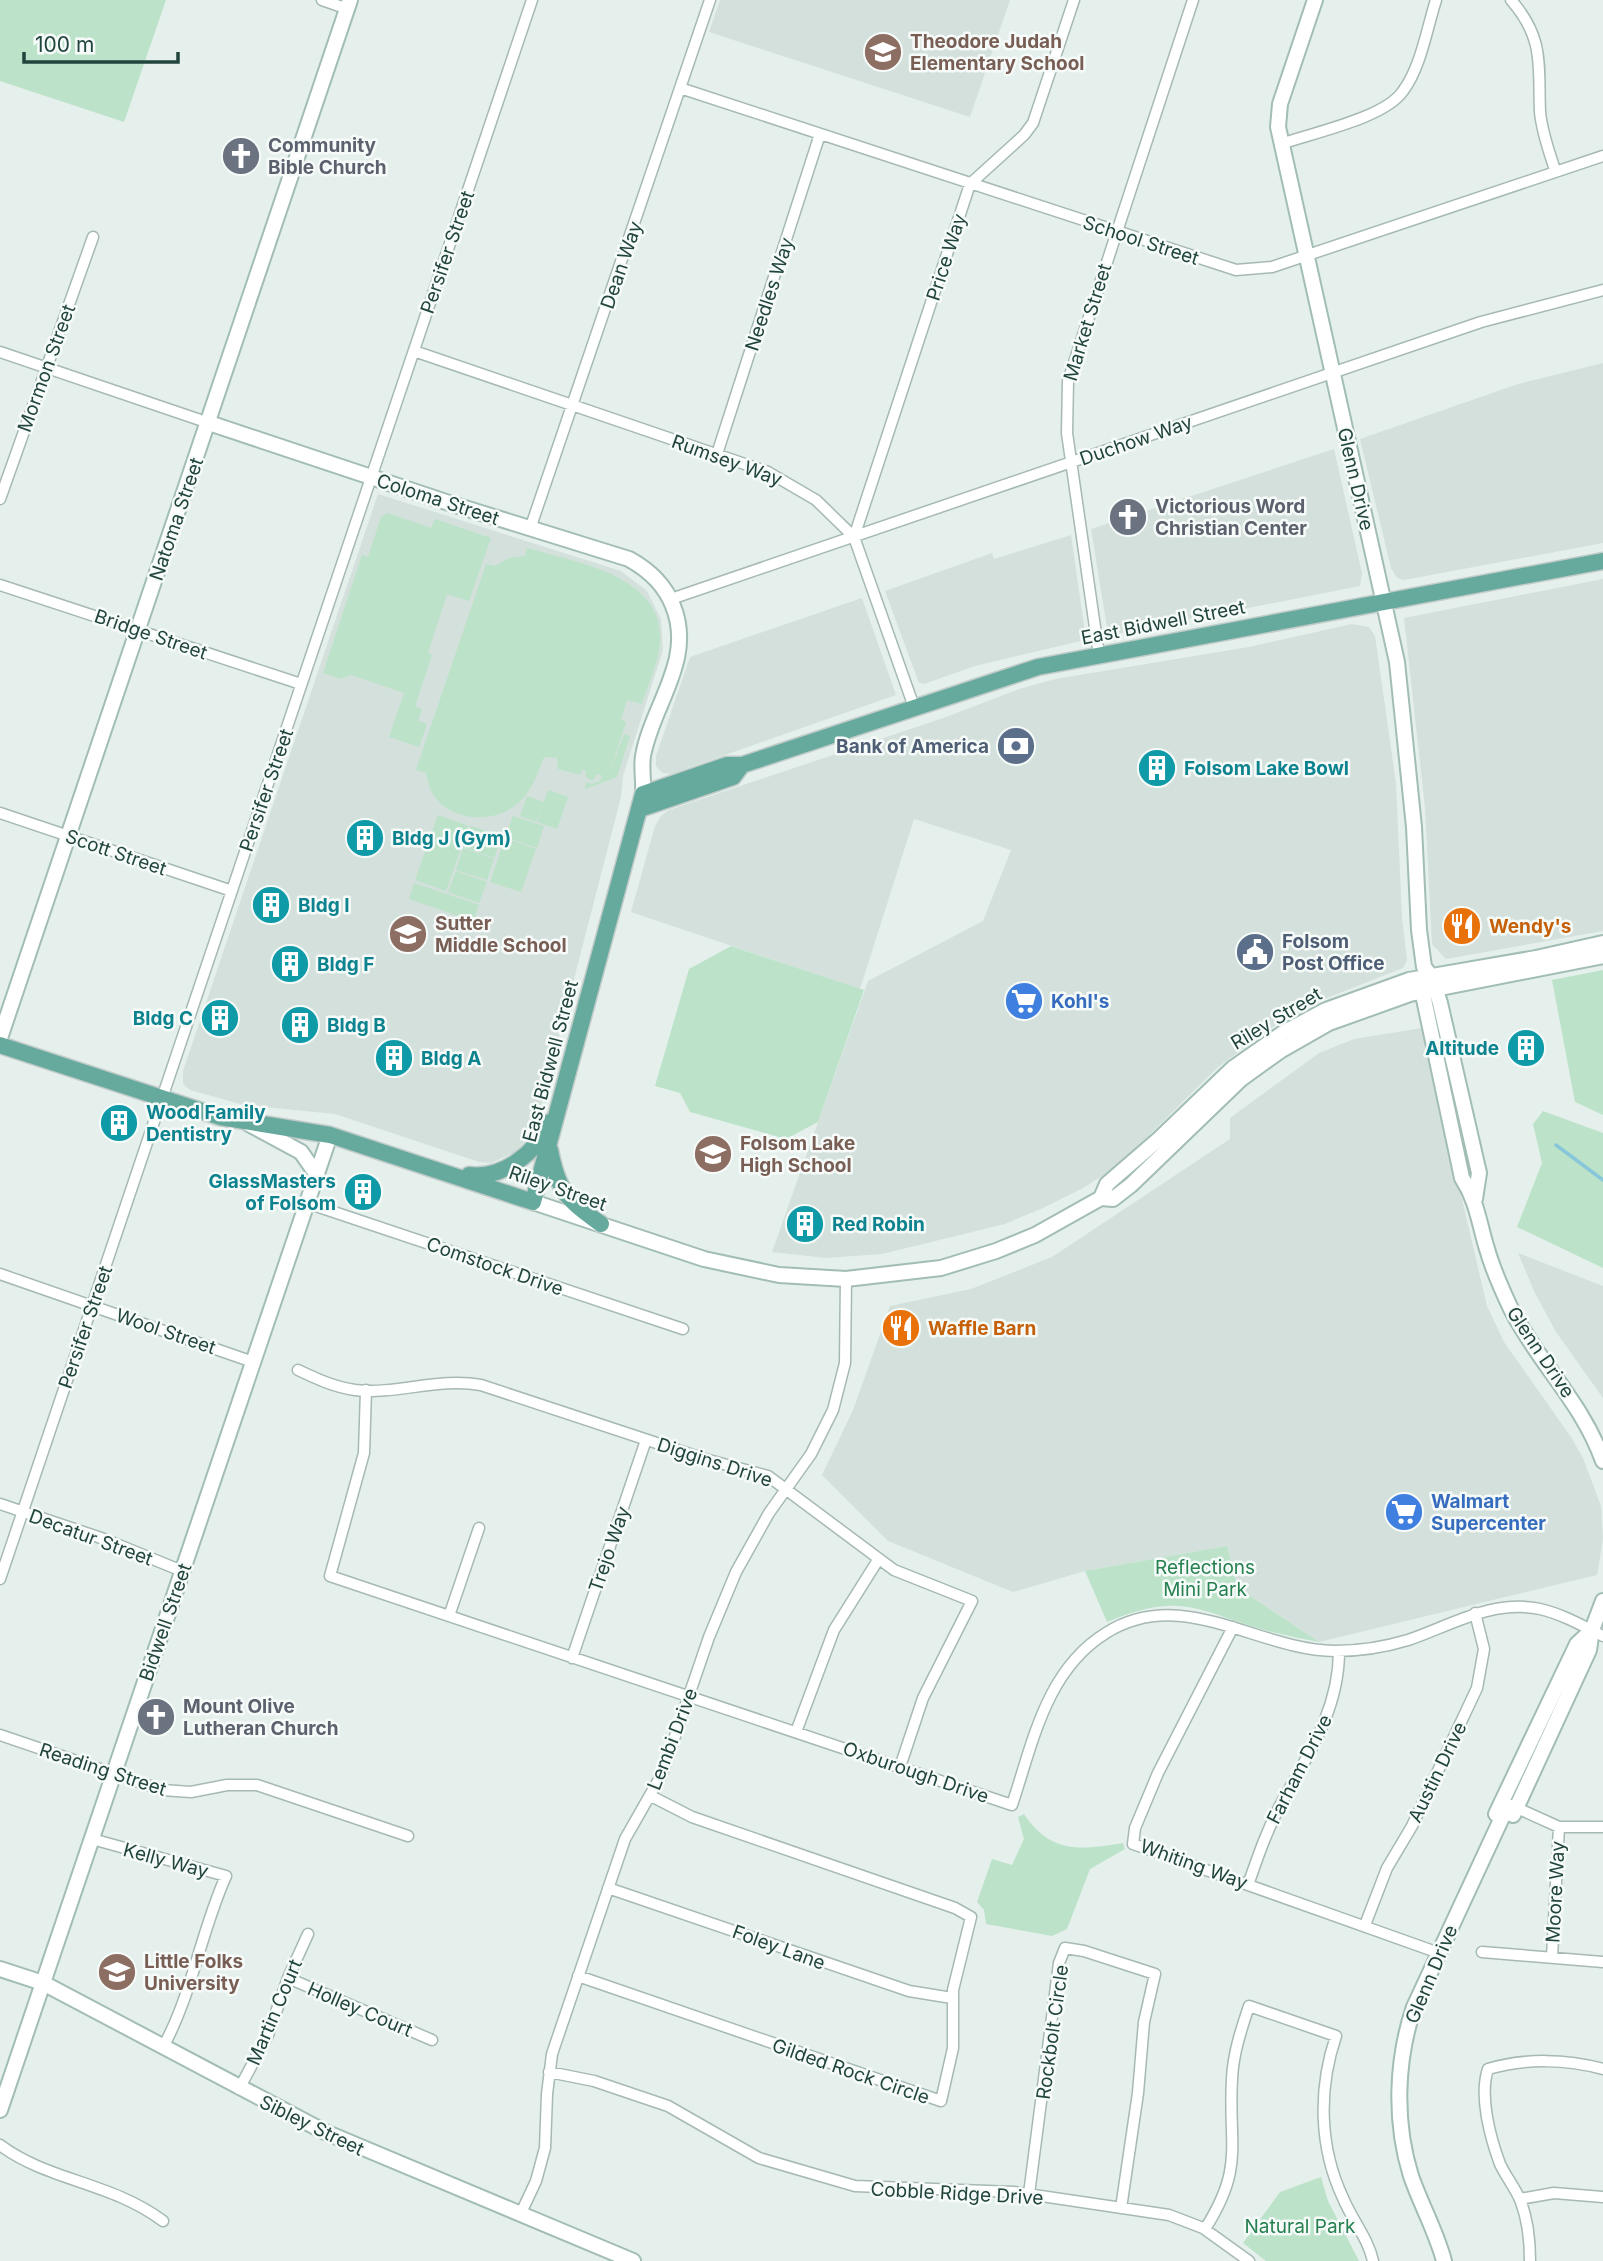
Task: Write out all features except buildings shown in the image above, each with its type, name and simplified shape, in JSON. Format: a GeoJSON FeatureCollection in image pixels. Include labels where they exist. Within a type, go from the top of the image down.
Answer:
{"type":"FeatureCollection","features":[{"type":"Feature","properties":{"kind":"main road","name":"East Bidwell Street"},"geometry":{"type":"LineString","coordinates":[[533,1202],[641,802],[733,777],[742,765],[1013,674],[1099,655],[1603,561]]}},
{"type":"Feature","properties":{"kind":"main road","name":"Riley Street"},"geometry":{"type":"LineString","coordinates":[[0,1045],[160,1098],[244,1121],[330,1135],[533,1202]]}},
{"type":"Feature","properties":{"kind":"main road"},"geometry":{"type":"LineString","coordinates":[[440,1170],[485,1177],[506,1170],[524,1156],[547,1129],[561,1098]]}},
{"type":"Feature","properties":{"kind":"main road"},"geometry":{"type":"LineString","coordinates":[[549,1144],[556,1181],[564,1195],[601,1224]]}},
{"type":"Feature","properties":{"kind":"street"},"geometry":{"type":"LineString","coordinates":[[322,0],[349,4]]}},
{"type":"Feature","properties":{"kind":"street","name":"Persifer Street"},"geometry":{"type":"LineString","coordinates":[[0,1579],[532,0]]}},
{"type":"Feature","properties":{"kind":"street","name":"Dean Way"},"geometry":{"type":"LineString","coordinates":[[530,529],[710,0]]}},
{"type":"Feature","properties":{"kind":"street","name":"Price Way"},"geometry":{"type":"LineString","coordinates":[[854,537],[970,184],[1024,135],[1033,123],[1074,0]]}},
{"type":"Feature","properties":{"kind":"street","name":"Market Street"},"geometry":{"type":"LineString","coordinates":[[1099,655],[1065,416],[1068,381],[1193,0]]}},
{"type":"Feature","properties":{"kind":"street","name":"Glenn Drive"},"geometry":{"type":"LineString","coordinates":[[1315,0],[1278,112],[1281,144],[1398,674],[1427,981],[1451,1124],[1462,1178],[1475,1199],[1487,1249],[1501,1287],[1527,1337],[1577,1404],[1603,1461]]}},
{"type":"Feature","properties":{"kind":"street"},"geometry":{"type":"LineString","coordinates":[[1281,144],[1378,110],[1398,97],[1410,79],[1436,0]]}},
{"type":"Feature","properties":{"kind":"street"},"geometry":{"type":"LineString","coordinates":[[1511,0],[1528,22],[1538,49],[1542,127],[1555,170]]}},
{"type":"Feature","properties":{"kind":"street","name":"Natoma Street"},"geometry":{"type":"LineString","coordinates":[[0,1038],[349,4]]}},
{"type":"Feature","properties":{"kind":"street","name":"School Street"},"geometry":{"type":"LineString","coordinates":[[680,88],[1236,270],[1272,267],[1603,156]]}},
{"type":"Feature","properties":{"kind":"street","name":"Needles Way"},"geometry":{"type":"LineString","coordinates":[[717,454],[820,134]]}},
{"type":"Feature","properties":{"kind":"street","name":"Mormon Street"},"geometry":{"type":"LineString","coordinates":[[0,499],[93,237]]}},
{"type":"Feature","properties":{"kind":"street","name":"Duchow Way"},"geometry":{"type":"LineString","coordinates":[[671,599],[1481,322],[1603,290]]}},
{"type":"Feature","properties":{"kind":"street","name":"Rumsey Way"},"geometry":{"type":"LineString","coordinates":[[414,351],[768,472],[800,488],[854,537],[914,707]]}},
{"type":"Feature","properties":{"kind":"street","name":"Coloma Street"},"geometry":{"type":"LineString","coordinates":[[0,352],[371,477],[629,559],[658,581],[671,599],[678,624],[679,651],[643,757],[641,802]]}},
{"type":"Feature","properties":{"kind":"street","name":"Bridge Street"},"geometry":{"type":"LineString","coordinates":[[0,585],[301,684]]}},
{"type":"Feature","properties":{"kind":"street","name":"Scott Street"},"geometry":{"type":"LineString","coordinates":[[0,813],[232,891]]}},
{"type":"Feature","properties":{"kind":"street","name":"Riley Street"},"geometry":{"type":"LineString","coordinates":[[1101,1198],[1107,1184],[1233,1068],[1290,1029],[1353,999],[1603,943]]}},
{"type":"Feature","properties":{"kind":"street","name":"Riley Street"},"geometry":{"type":"LineString","coordinates":[[533,1202],[735,1268],[779,1275],[846,1279],[909,1273],[972,1259],[1045,1230],[1101,1198],[1113,1199],[1185,1136],[1222,1095],[1280,1051],[1329,1023],[1427,981],[1603,956]]}},
{"type":"Feature","properties":{"kind":"street","name":"Glenn Drive"},"geometry":{"type":"LineString","coordinates":[[1427,981],[1479,1173],[1475,1199]]}},
{"type":"Feature","properties":{"kind":"street"},"geometry":{"type":"LineString","coordinates":[[1131,1185],[1134,1173],[1173,1136],[1180,1118]]}},
{"type":"Feature","properties":{"kind":"street"},"geometry":{"type":"LineString","coordinates":[[244,1121],[304,1154],[317,1175]]}},
{"type":"Feature","properties":{"kind":"street"},"geometry":{"type":"LineString","coordinates":[[1451,1124],[1460,1132],[1467,1161],[1479,1173]]}},
{"type":"Feature","properties":{"kind":"street","name":"Bidwell Street"},"geometry":{"type":"LineString","coordinates":[[0,2110],[330,1135]]}},
{"type":"Feature","properties":{"kind":"street","name":"Comstock Drive"},"geometry":{"type":"LineString","coordinates":[[307,1203],[683,1329]]}},
{"type":"Feature","properties":{"kind":"street","name":"Wool Street"},"geometry":{"type":"LineString","coordinates":[[0,1274],[253,1362]]}},
{"type":"Feature","properties":{"kind":"street","name":"Lembi Drive"},"geometry":{"type":"LineString","coordinates":[[521,2213],[536,2181],[545,2148],[549,2072],[625,1839],[651,1796],[736,1572],[823,1433],[840,1387],[847,1339],[846,1279]]}},
{"type":"Feature","properties":{"kind":"street","name":"Diggins Drive"},"geometry":{"type":"LineString","coordinates":[[298,1370],[340,1387],[366,1390],[467,1382],[705,1459],[753,1470],[787,1488],[878,1560],[911,1579],[972,1601],[923,1698],[900,1766]]}},
{"type":"Feature","properties":{"kind":"street","name":"Oxburough Drive"},"geometry":{"type":"LineString","coordinates":[[366,1390],[361,1465],[330,1576],[1012,1805],[1051,1693],[1066,1669],[1090,1643],[1121,1625],[1155,1615],[1191,1615],[1292,1647],[1339,1651],[1369,1649],[1408,1640],[1492,1608],[1524,1607],[1556,1614],[1597,1633]]}},
{"type":"Feature","properties":{"kind":"street","name":"Trejo Way"},"geometry":{"type":"LineString","coordinates":[[572,1658],[646,1440]]}},
{"type":"Feature","properties":{"kind":"street","name":"Decatur Street"},"geometry":{"type":"LineString","coordinates":[[0,1504],[104,1539],[182,1571]]}},
{"type":"Feature","properties":{"kind":"street"},"geometry":{"type":"LineString","coordinates":[[449,1616],[479,1528]]}},
{"type":"Feature","properties":{"kind":"street"},"geometry":{"type":"LineString","coordinates":[[796,1732],[834,1630],[878,1560]]}},
{"type":"Feature","properties":{"kind":"street","name":"Glenn Drive"},"geometry":{"type":"LineString","coordinates":[[1444,2261],[1411,2174],[1400,2113],[1401,2068],[1409,2021],[1506,1811],[1510,1807],[1517,1808],[1597,1633],[1603,1601]]}},
{"type":"Feature","properties":{"kind":"street","name":"Austin Drive"},"geometry":{"type":"LineString","coordinates":[[1365,1925],[1387,1868],[1412,1826],[1481,1678],[1484,1649],[1475,1614]]}},
{"type":"Feature","properties":{"kind":"street","name":"Whiting Way"},"geometry":{"type":"LineString","coordinates":[[1233,1627],[1158,1773],[1135,1828],[1133,1844],[1439,1953]]}},
{"type":"Feature","properties":{"kind":"street","name":"Glenn Drive"},"geometry":{"type":"LineString","coordinates":[[1486,1855],[1484,1839],[1577,1644],[1597,1633]]}},
{"type":"Feature","properties":{"kind":"street","name":"Farham Drive"},"geometry":{"type":"LineString","coordinates":[[1248,1885],[1266,1834],[1330,1710],[1338,1682],[1339,1651]]}},
{"type":"Feature","properties":{"kind":"street","name":"Reading Street"},"geometry":{"type":"LineString","coordinates":[[0,1735],[172,1792],[191,1792],[228,1784],[257,1785],[408,1836]]}},
{"type":"Feature","properties":{"kind":"street","name":"Gilded Rock Circle"},"geometry":{"type":"LineString","coordinates":[[579,1976],[941,2101],[953,2048],[952,1998],[971,1917],[955,1908],[692,1817],[651,1796]]}},
{"type":"Feature","properties":{"kind":"street"},"geometry":{"type":"LineString","coordinates":[[1517,1808],[1559,1827],[1603,1827]]}},
{"type":"Feature","properties":{"kind":"street","name":"Moore Way"},"geometry":{"type":"LineString","coordinates":[[1552,1957],[1559,1827]]}},
{"type":"Feature","properties":{"kind":"street","name":"Kelly Way"},"geometry":{"type":"LineString","coordinates":[[92,1839],[226,1877],[210,1912],[177,2018],[163,2047]]}},
{"type":"Feature","properties":{"kind":"street","name":"Foley Lane"},"geometry":{"type":"LineString","coordinates":[[608,1888],[909,1991],[952,1998]]}},
{"type":"Feature","properties":{"kind":"street","name":"Martin Court"},"geometry":{"type":"LineString","coordinates":[[239,2089],[268,2035],[307,1934]]}},
{"type":"Feature","properties":{"kind":"street","name":"Rockbolt Circle"},"geometry":{"type":"LineString","coordinates":[[1029,2194],[1059,1963],[1065,1948],[1084,1951],[1155,1974],[1144,2022],[1138,2093],[1121,2208]]}},
{"type":"Feature","properties":{"kind":"street"},"geometry":{"type":"LineString","coordinates":[[1482,1952],[1603,1962]]}},
{"type":"Feature","properties":{"kind":"street","name":"Sibley Street"},"geometry":{"type":"LineString","coordinates":[[0,1969],[43,1983],[239,2089],[379,2157],[633,2261]]}},
{"type":"Feature","properties":{"kind":"street","name":"Holley Court"},"geometry":{"type":"LineString","coordinates":[[288,1978],[432,2040]]}},
{"type":"Feature","properties":{"kind":"street"},"geometry":{"type":"LineString","coordinates":[[1205,2229],[1225,2194],[1232,2171],[1232,2076],[1240,2031],[1249,2006],[1336,2036],[1324,2086],[1327,2151],[1343,2200],[1373,2261]]}},
{"type":"Feature","properties":{"kind":"street"},"geometry":{"type":"LineString","coordinates":[[1530,2261],[1528,2229],[1520,2199],[1501,2165],[1494,2144],[1483,2084],[1488,2068],[1507,2063],[1553,2062],[1603,2069]]}},
{"type":"Feature","properties":{"kind":"street","name":"Cobble Ridge Drive"},"geometry":{"type":"LineString","coordinates":[[549,2072],[594,2081],[668,2106],[759,2158],[855,2186],[1029,2194],[1169,2215],[1205,2229],[1249,2261]]}},
{"type":"Feature","properties":{"kind":"street"},"geometry":{"type":"LineString","coordinates":[[0,2145],[36,2165],[119,2193],[163,2221]]}},
{"type":"Feature","properties":{"kind":"street"},"geometry":{"type":"LineString","coordinates":[[1520,2199],[1554,2193],[1603,2197]]}},
{"type":"Feature","properties":{"kind":"shaded area","name":"Theodore Judah Elementary School"},"geometry":{"type":"Polygon","coordinates":[[[720,0],[1010,0],[970,117],[709,32],[720,0]]]}},
{"type":"Feature","properties":{"kind":"shaded area"},"geometry":{"type":"Polygon","coordinates":[[[1603,363],[1603,543],[1404,580],[1397,578],[1391,568],[1360,439],[1518,384],[1603,363]]]}},
{"type":"Feature","properties":{"kind":"shaded area"},"geometry":{"type":"Polygon","coordinates":[[[1334,449],[1362,573],[1360,586],[1121,633],[1107,628],[1091,529],[1334,449]]]}},
{"type":"Feature","properties":{"kind":"shaded area","name":"Sutter Middle School"},"geometry":{"type":"Polygon","coordinates":[[[378,494],[621,571],[647,591],[661,619],[663,650],[623,776],[621,797],[542,1103],[523,1143],[513,1153],[491,1163],[479,1162],[335,1114],[244,1105],[190,1090],[183,1084],[183,1071],[378,494]]]}},
{"type":"Feature","properties":{"kind":"shaded area"},"geometry":{"type":"Polygon","coordinates":[[[1071,535],[1085,632],[1081,641],[975,666],[924,684],[919,683],[885,591],[992,553],[994,559],[1071,535]]]}},
{"type":"Feature","properties":{"kind":"shaded area"},"geometry":{"type":"Polygon","coordinates":[[[1603,579],[1603,931],[1446,959],[1432,944],[1425,808],[1404,618],[1603,579]]]}},
{"type":"Feature","properties":{"kind":"shaded area"},"geometry":{"type":"Polygon","coordinates":[[[862,598],[896,695],[671,774],[662,773],[656,766],[656,756],[690,657],[862,598]]]}},
{"type":"Feature","properties":{"kind":"shaded area"},"geometry":{"type":"Polygon","coordinates":[[[1352,624],[1369,627],[1375,636],[1396,783],[1402,917],[1407,960],[1403,968],[1317,1002],[1277,1024],[1218,1067],[1119,1165],[1083,1188],[1043,1208],[1005,1224],[882,1254],[826,1258],[772,1252],[868,981],[983,921],[1011,850],[914,819],[860,989],[631,912],[655,826],[661,816],[669,810],[946,717],[1019,689],[1055,679],[1249,647],[1352,624]]]}},
{"type":"Feature","properties":{"kind":"shaded area"},"geometry":{"type":"Polygon","coordinates":[[[1422,1028],[1487,1306],[1504,1342],[1583,1458],[1601,1506],[1603,1539],[1597,1575],[1319,1642],[1238,1588],[1227,1546],[1085,1571],[1013,1592],[888,1541],[822,1475],[853,1410],[890,1306],[971,1289],[1052,1257],[1230,1139],[1230,1118],[1319,1053],[1354,1039],[1422,1028]]]}},
{"type":"Feature","properties":{"kind":"shaded area"},"geometry":{"type":"Polygon","coordinates":[[[1518,1253],[1603,1286],[1603,1398],[1556,1332],[1518,1253]]]}},
{"type":"Feature","properties":{"kind":"green space"},"geometry":{"type":"Polygon","coordinates":[[[0,0],[166,0],[124,122],[0,81],[0,0]]]}},
{"type":"Feature","properties":{"kind":"green space"},"geometry":{"type":"Polygon","coordinates":[[[388,513],[431,528],[435,519],[491,538],[469,601],[447,594],[428,653],[432,655],[415,706],[422,709],[418,721],[427,724],[419,747],[389,737],[404,693],[351,675],[341,679],[323,673],[362,555],[368,557],[381,517],[388,513]]]}},
{"type":"Feature","properties":{"kind":"green space"},"geometry":{"type":"Polygon","coordinates":[[[527,548],[591,566],[633,587],[648,601],[658,619],[658,657],[642,704],[627,700],[621,720],[626,722],[608,777],[624,734],[630,736],[617,777],[585,789],[586,782],[592,784],[600,781],[602,775],[597,774],[592,781],[585,776],[586,771],[582,770],[580,775],[558,769],[557,758],[544,757],[530,788],[517,804],[497,815],[461,815],[441,803],[432,792],[426,773],[416,770],[486,564],[495,566],[509,558],[525,556],[527,548]]]}},
{"type":"Feature","properties":{"kind":"green space"},"geometry":{"type":"Polygon","coordinates":[[[548,790],[568,797],[557,829],[537,822],[542,805],[536,822],[520,816],[527,796],[544,802],[548,790]]]}},
{"type":"Feature","properties":{"kind":"green space"},"geometry":{"type":"Polygon","coordinates":[[[438,815],[469,826],[446,891],[415,880],[438,815]]]}},
{"type":"Feature","properties":{"kind":"green space"},"geometry":{"type":"Polygon","coordinates":[[[513,816],[544,826],[537,848],[505,837],[513,816]]]}},
{"type":"Feature","properties":{"kind":"green space"},"geometry":{"type":"Polygon","coordinates":[[[471,826],[502,836],[494,858],[463,847],[471,826]]]}},
{"type":"Feature","properties":{"kind":"green space"},"geometry":{"type":"Polygon","coordinates":[[[505,838],[536,849],[521,892],[490,882],[505,838]]]}},
{"type":"Feature","properties":{"kind":"green space"},"geometry":{"type":"Polygon","coordinates":[[[463,848],[494,859],[487,880],[456,870],[463,848]]]}},
{"type":"Feature","properties":{"kind":"green space"},"geometry":{"type":"Polygon","coordinates":[[[456,871],[487,882],[479,903],[448,892],[456,871]]]}},
{"type":"Feature","properties":{"kind":"green space"},"geometry":{"type":"Polygon","coordinates":[[[414,883],[479,905],[473,921],[409,899],[414,883]]]}},
{"type":"Feature","properties":{"kind":"green space"},"geometry":{"type":"Polygon","coordinates":[[[731,946],[864,990],[818,1122],[786,1139],[690,1112],[680,1093],[655,1086],[689,969],[731,946]]]}},
{"type":"Feature","properties":{"kind":"green space"},"geometry":{"type":"Polygon","coordinates":[[[1603,970],[1603,1115],[1575,1102],[1552,980],[1603,970]]]}},
{"type":"Feature","properties":{"kind":"green space"},"geometry":{"type":"Polygon","coordinates":[[[1543,1111],[1603,1133],[1603,1268],[1517,1227],[1542,1163],[1533,1124],[1543,1111]]]}},
{"type":"Feature","properties":{"kind":"green space","name":"Reflections Mini Park"},"geometry":{"type":"Polygon","coordinates":[[[1227,1546],[1238,1588],[1319,1642],[1272,1632],[1209,1612],[1174,1606],[1134,1612],[1107,1622],[1085,1571],[1227,1546]]]}},
{"type":"Feature","properties":{"kind":"green space"},"geometry":{"type":"Polygon","coordinates":[[[1024,1814],[1034,1827],[1056,1843],[1093,1847],[1123,1843],[1125,1849],[1090,1869],[1067,1929],[1052,1936],[986,1924],[984,1910],[977,1902],[992,1859],[1012,1865],[1024,1839],[1018,1817],[1024,1814]]]}},
{"type":"Feature","properties":{"kind":"green space","name":"Natural Park"},"geometry":{"type":"Polygon","coordinates":[[[1321,2177],[1328,2201],[1359,2261],[1266,2261],[1243,2243],[1280,2192],[1321,2177]]]}},
{"type":"Feature","properties":{"kind":"waterway"},"geometry":{"type":"LineString","coordinates":[[1556,1145],[1603,1180]]}},
{"type":"Feature","properties":{"kind":"place","name":"Theodore Judah Elementary School"},"geometry":{"type":"Point","coordinates":[883,52]}},
{"type":"Feature","properties":{"kind":"place","name":"Community Bible Church"},"geometry":{"type":"Point","coordinates":[241,156]}},
{"type":"Feature","properties":{"kind":"place","name":"Victorious Word Christian Center"},"geometry":{"type":"Point","coordinates":[1128,517]}},
{"type":"Feature","properties":{"kind":"place","name":"Bank of America"},"geometry":{"type":"Point","coordinates":[1016,746]}},
{"type":"Feature","properties":{"kind":"place","name":"Folsom Lake Bowl"},"geometry":{"type":"Point","coordinates":[1157,768]}},
{"type":"Feature","properties":{"kind":"place","name":"Bldg J (Gym)"},"geometry":{"type":"Point","coordinates":[365,838]}},
{"type":"Feature","properties":{"kind":"place","name":"Bldg I"},"geometry":{"type":"Point","coordinates":[271,905]}},
{"type":"Feature","properties":{"kind":"place","name":"Wendy's"},"geometry":{"type":"Point","coordinates":[1462,926]}},
{"type":"Feature","properties":{"kind":"place","name":"Sutter Middle School"},"geometry":{"type":"Point","coordinates":[408,934]}},
{"type":"Feature","properties":{"kind":"place","name":"Folsom Post Office"},"geometry":{"type":"Point","coordinates":[1255,952]}},
{"type":"Feature","properties":{"kind":"place","name":"Bldg F"},"geometry":{"type":"Point","coordinates":[290,964]}},
{"type":"Feature","properties":{"kind":"place","name":"Kohl's"},"geometry":{"type":"Point","coordinates":[1024,1001]}},
{"type":"Feature","properties":{"kind":"place","name":"Bldg C"},"geometry":{"type":"Point","coordinates":[220,1018]}},
{"type":"Feature","properties":{"kind":"place","name":"Bldg B"},"geometry":{"type":"Point","coordinates":[300,1025]}},
{"type":"Feature","properties":{"kind":"place","name":"Altitude"},"geometry":{"type":"Point","coordinates":[1526,1048]}},
{"type":"Feature","properties":{"kind":"place","name":"Bldg A"},"geometry":{"type":"Point","coordinates":[394,1058]}},
{"type":"Feature","properties":{"kind":"place","name":"Wood Family Dentistry"},"geometry":{"type":"Point","coordinates":[119,1123]}},
{"type":"Feature","properties":{"kind":"place","name":"Folsom Lake High School"},"geometry":{"type":"Point","coordinates":[713,1154]}},
{"type":"Feature","properties":{"kind":"place","name":"GlassMasters of Folsom"},"geometry":{"type":"Point","coordinates":[363,1192]}},
{"type":"Feature","properties":{"kind":"place","name":"Red Robin"},"geometry":{"type":"Point","coordinates":[805,1224]}},
{"type":"Feature","properties":{"kind":"place","name":"Waffle Barn"},"geometry":{"type":"Point","coordinates":[901,1328]}},
{"type":"Feature","properties":{"kind":"place","name":"Walmart Supercenter"},"geometry":{"type":"Point","coordinates":[1404,1512]}},
{"type":"Feature","properties":{"kind":"place","name":"Mount Olive Lutheran Church"},"geometry":{"type":"Point","coordinates":[156,1717]}},
{"type":"Feature","properties":{"kind":"place","name":"Little Folks University"},"geometry":{"type":"Point","coordinates":[117,1972]}}]}
